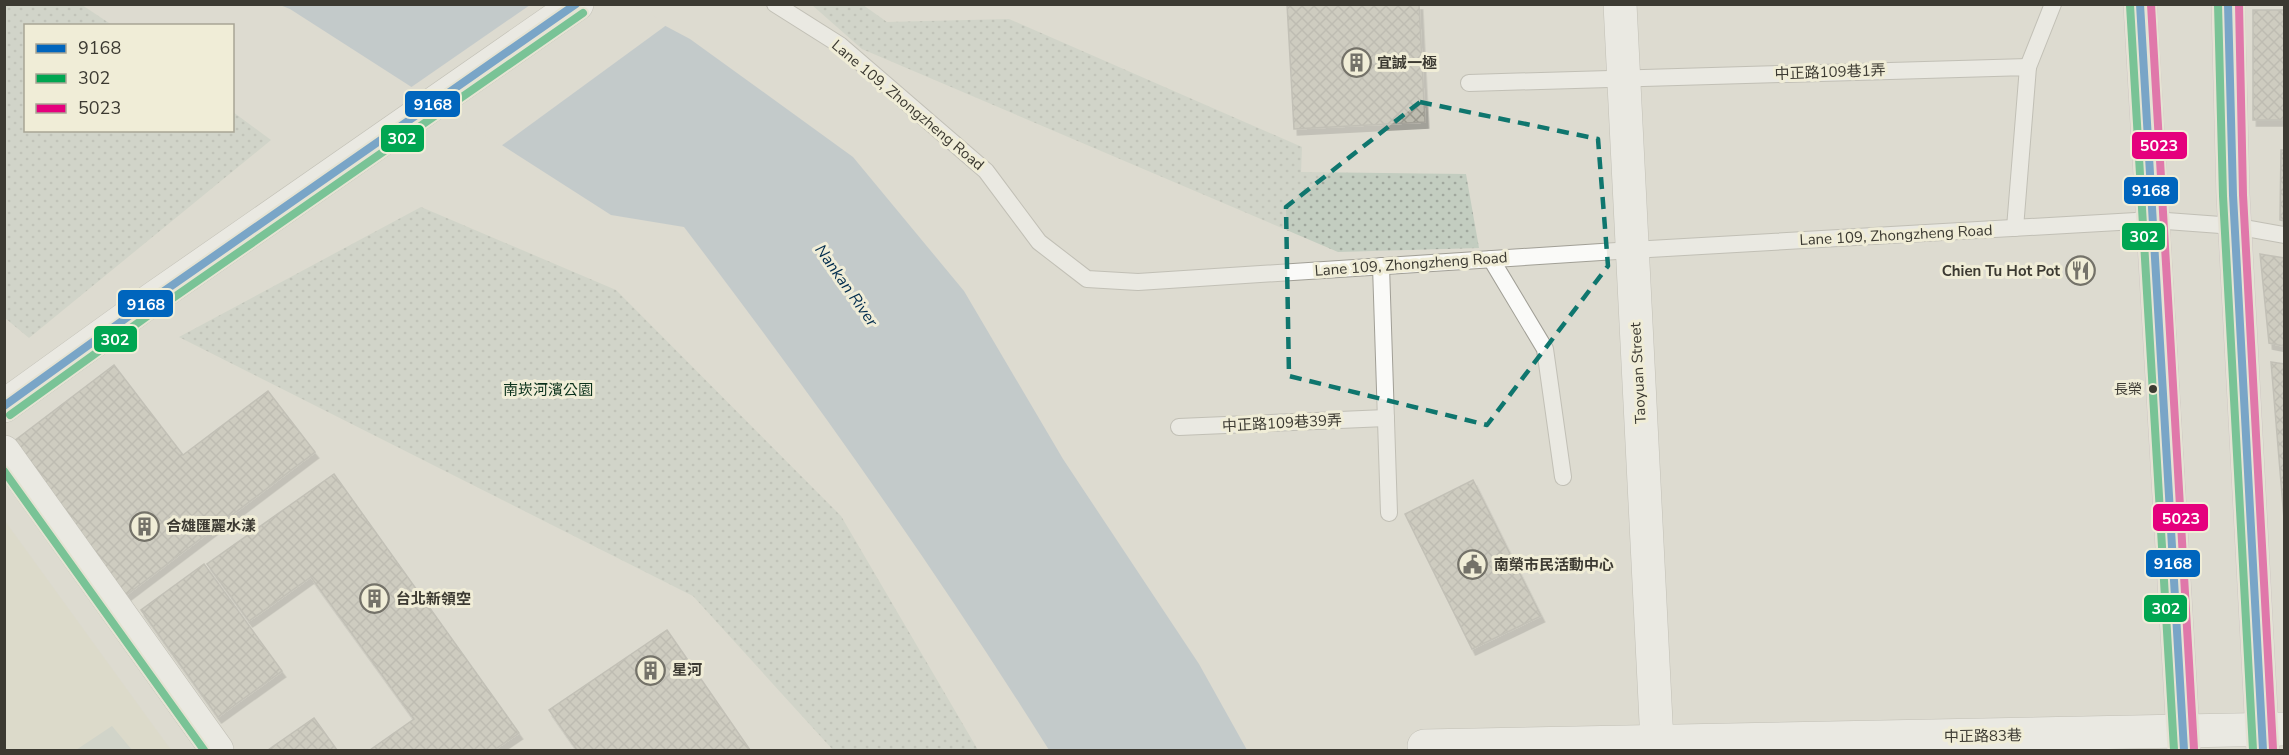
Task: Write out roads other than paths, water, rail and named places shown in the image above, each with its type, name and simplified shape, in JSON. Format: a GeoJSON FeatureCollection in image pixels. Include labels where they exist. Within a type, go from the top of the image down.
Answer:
{"type":"FeatureCollection","features":[{"type":"Feature","properties":{"kind":"main road"},"geometry":{"type":"LineString","coordinates":[[2140,4],[2183,741]]}},
{"type":"Feature","properties":{"kind":"main road"},"geometry":{"type":"LineString","coordinates":[[2228,4],[2234,226],[2270,736]]}},
{"type":"Feature","properties":{"kind":"street"},"geometry":{"type":"LineString","coordinates":[[4,406],[179,281],[577,4]]}},
{"type":"Feature","properties":{"kind":"street","name":"Taoyuan Street"},"geometry":{"type":"LineString","coordinates":[[1620,4],[1657,742]]}},
{"type":"Feature","properties":{"kind":"street"},"geometry":{"type":"LineString","coordinates":[[4,452],[217,750]]}},
{"type":"Feature","properties":{"kind":"street","name":"中正路83巷"},"geometry":{"type":"LineString","coordinates":[[1424,746],[1657,742],[2183,741],[2270,736]]}},
{"type":"Feature","properties":{"kind":"lane","name":"Lane 109, Zhongzheng Road"},"geometry":{"type":"LineString","coordinates":[[775,4],[840,45],[986,171],[1039,242],[1087,279],[1138,282],[1632,250],[2153,220],[2234,226],[2284,234]]}},
{"type":"Feature","properties":{"kind":"lane"},"geometry":{"type":"LineString","coordinates":[[2015,228],[2028,66],[2053,4]]}},
{"type":"Feature","properties":{"kind":"lane","name":"中正路109巷1弄"},"geometry":{"type":"LineString","coordinates":[[1469,83],[2028,66]]}},
{"type":"Feature","properties":{"kind":"lane"},"geometry":{"type":"LineString","coordinates":[[1491,259],[1545,349],[1563,477]]}},
{"type":"Feature","properties":{"kind":"lane"},"geometry":{"type":"LineString","coordinates":[[1381,266],[1389,513]]}},
{"type":"Feature","properties":{"kind":"lane","name":"中正路109巷39弄"},"geometry":{"type":"LineString","coordinates":[[1179,427],[1386,418]]}},
{"type":"Feature","properties":{"kind":"water","name":"Nankan River"},"geometry":{"type":"Polygon","coordinates":[[[280,5],[626,5],[690,39],[853,157],[964,291],[1063,459],[1199,664],[1247,750],[1049,750],[873,484],[684,227],[611,215],[290,9],[280,5]]]}},
{"type":"Feature","properties":{"kind":"place","name":"宜誠一極"},"geometry":{"type":"Point","coordinates":[1356,63]}},
{"type":"Feature","properties":{"kind":"place","name":"Chien Tu Hot Pot"},"geometry":{"type":"Point","coordinates":[2081,271]}},
{"type":"Feature","properties":{"kind":"place","name":"長榮"},"geometry":{"type":"Point","coordinates":[2153,389]}},
{"type":"Feature","properties":{"kind":"place","name":"合雄匯麗水漾"},"geometry":{"type":"Point","coordinates":[145,526]}},
{"type":"Feature","properties":{"kind":"place","name":"南榮市民活動中心"},"geometry":{"type":"Point","coordinates":[1473,565]}},
{"type":"Feature","properties":{"kind":"place","name":"台北新領空"},"geometry":{"type":"Point","coordinates":[375,599]}},
{"type":"Feature","properties":{"kind":"place","name":"星河"},"geometry":{"type":"Point","coordinates":[651,670]}},
{"type":"Feature","properties":{"kind":"park label","name":"南崁河濱公園"},"geometry":{"type":"Point","coordinates":[548,390]}}]}
